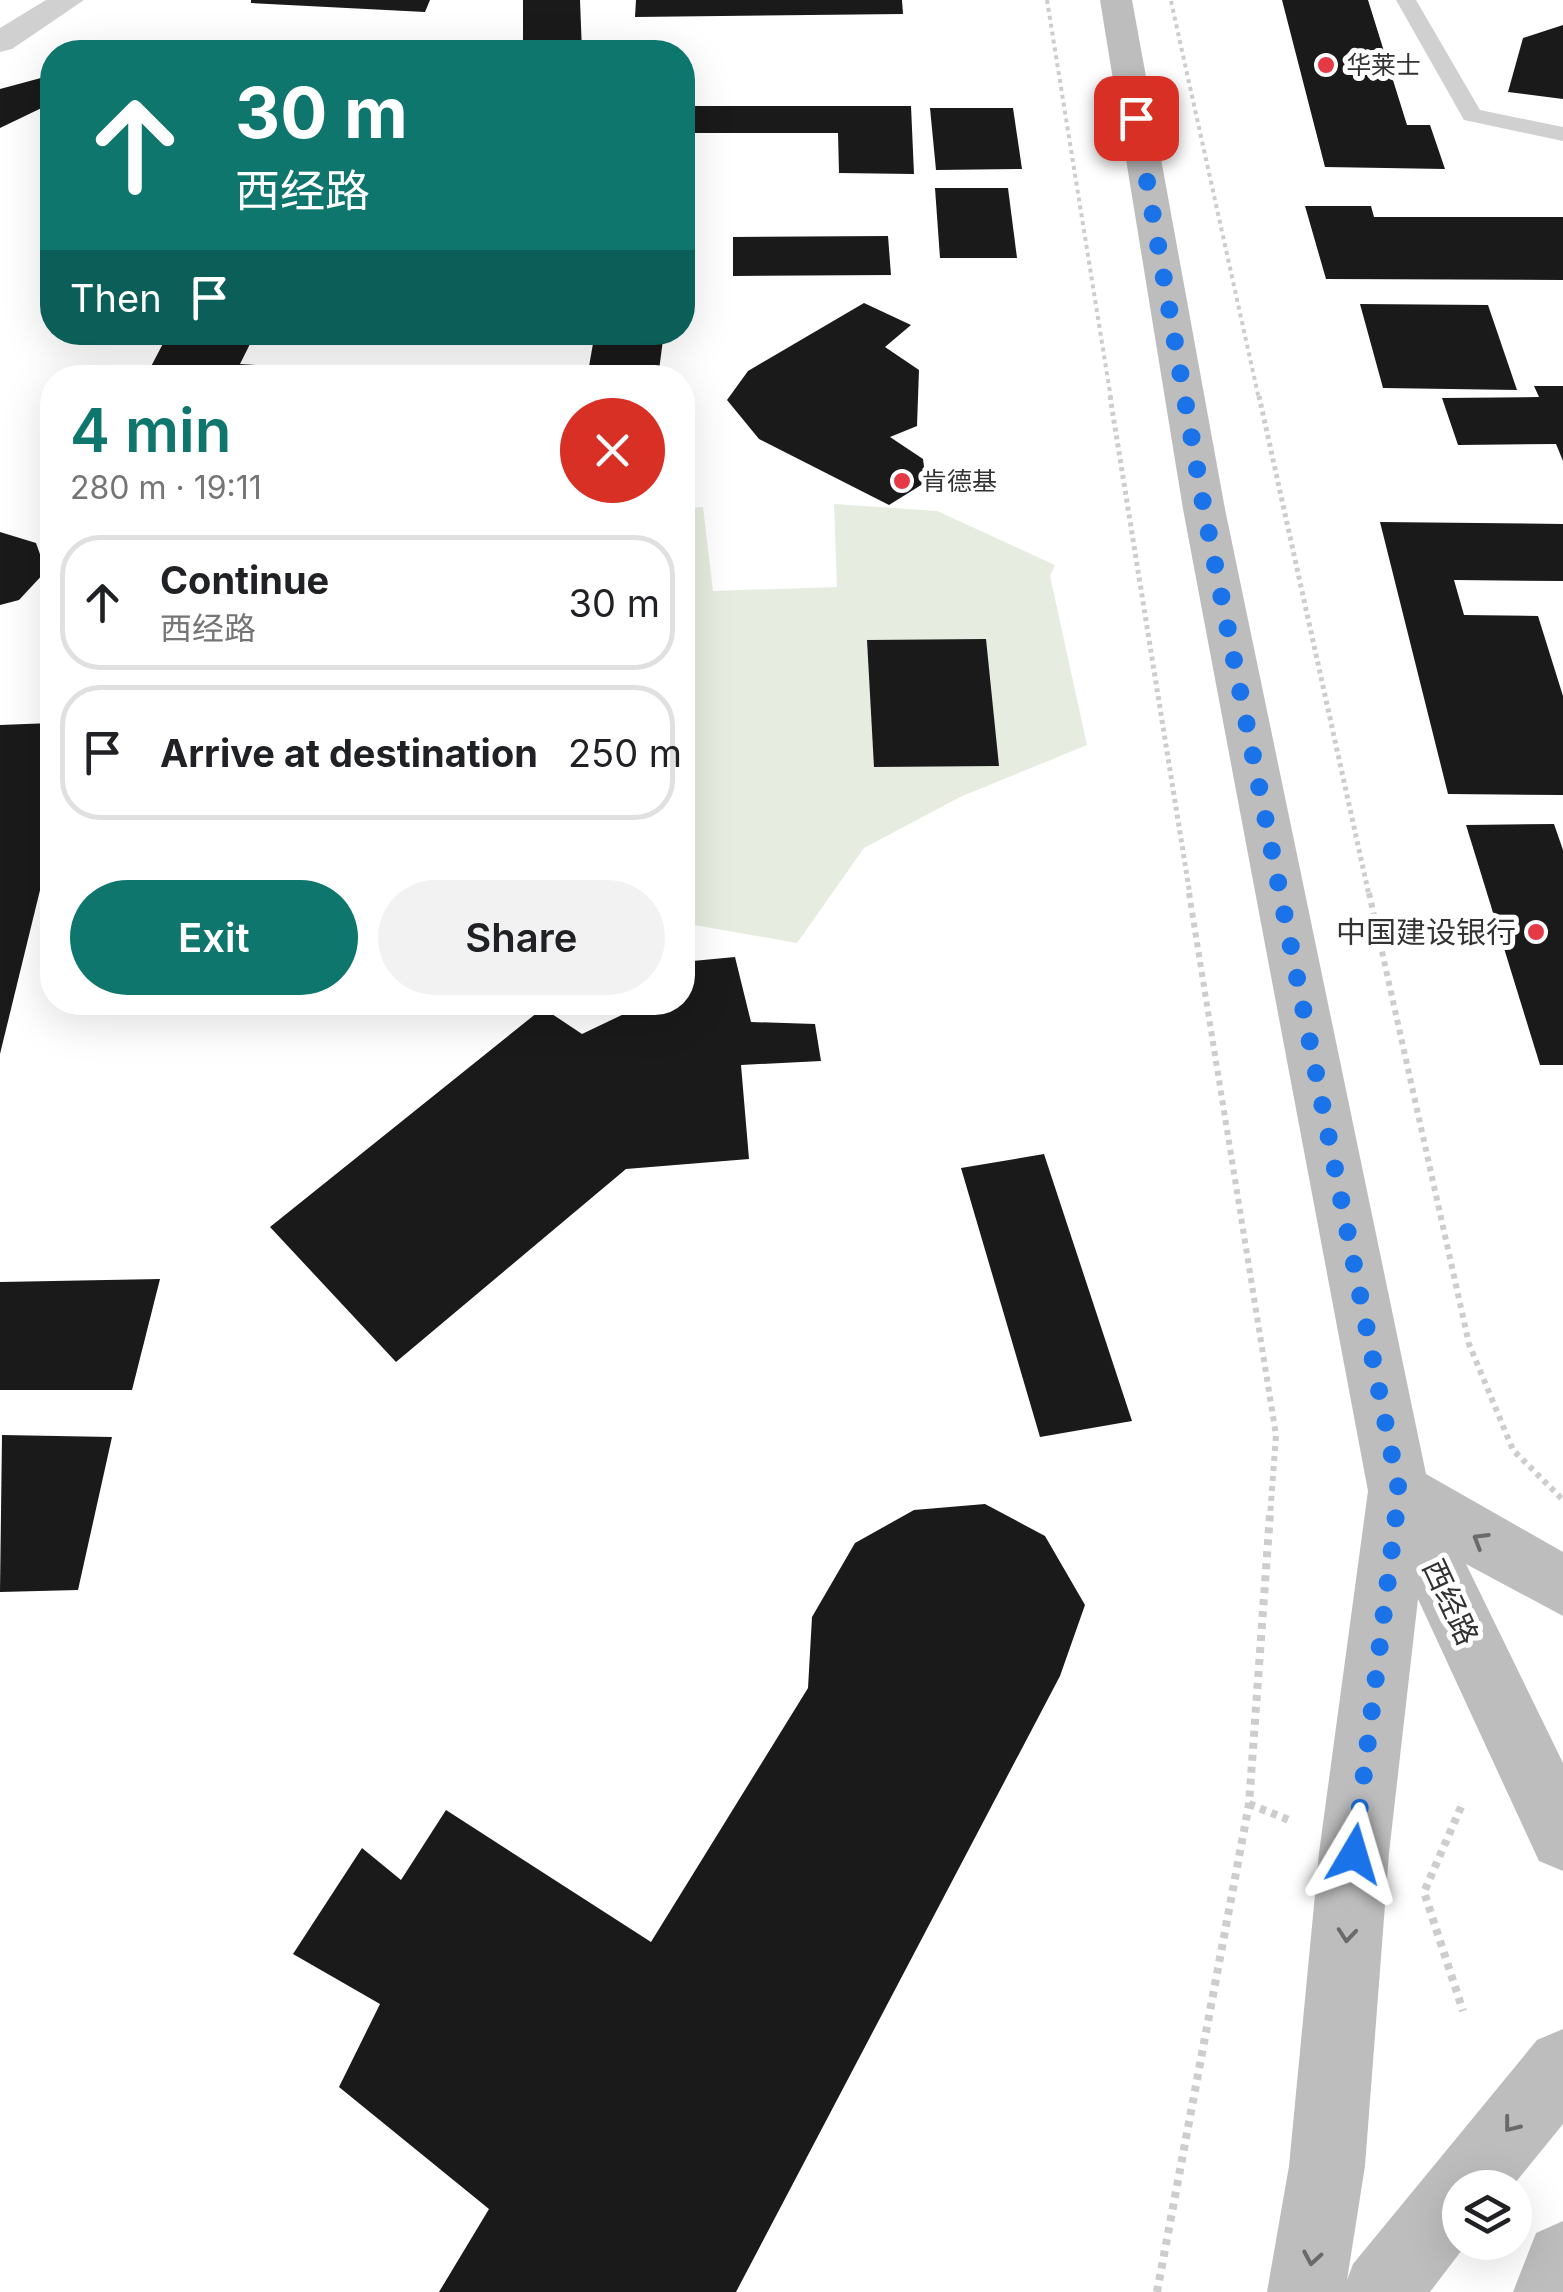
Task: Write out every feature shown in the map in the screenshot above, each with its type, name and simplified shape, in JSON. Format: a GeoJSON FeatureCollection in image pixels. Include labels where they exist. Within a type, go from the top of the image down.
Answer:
{"type":"FeatureCollection","features":[{"type":"Feature","properties":{"kind":"main road","name":"西经路"},"geometry":{"type":"LineString","coordinates":[[1116,0],[1204,509],[1399,1491],[1563,1836]]}},
{"type":"Feature","properties":{"kind":"main road"},"geometry":{"type":"LineString","coordinates":[[1306,2292],[1328,2166],[1354,1854],[1399,1491],[1563,1586]]}},
{"type":"Feature","properties":{"kind":"main road"},"geometry":{"type":"LineString","coordinates":[[1477,2170],[1563,2066]]}},
{"type":"Feature","properties":{"kind":"main road"},"geometry":{"type":"LineString","coordinates":[[1381,2292],[1442,2213]]}},
{"type":"Feature","properties":{"kind":"main road"},"geometry":{"type":"LineString","coordinates":[[1552,2292],[1563,2260]]}},
{"type":"Feature","properties":{"kind":"street"},"geometry":{"type":"LineString","coordinates":[[0,42],[68,0]]}},
{"type":"Feature","properties":{"kind":"lane"},"geometry":{"type":"LineString","coordinates":[[1406,0],[1472,115],[1563,134]]}},
{"type":"Feature","properties":{"kind":"path"},"geometry":{"type":"LineString","coordinates":[[1047,0],[1276,1435],[1249,1804],[1157,2292]]}},
{"type":"Feature","properties":{"kind":"path"},"geometry":{"type":"LineString","coordinates":[[1170,0],[1470,1344],[1512,1450],[1563,1500]]}},
{"type":"Feature","properties":{"kind":"path"},"geometry":{"type":"LineString","coordinates":[[1249,1804],[1293,1822]]}},
{"type":"Feature","properties":{"kind":"path"},"geometry":{"type":"LineString","coordinates":[[1462,1807],[1424,1892],[1463,2012]]}},
{"type":"Feature","properties":{"kind":"shaded area"},"geometry":{"type":"Polygon","coordinates":[[[834,504],[937,511],[1055,565],[1050,576],[1087,745],[960,797],[864,848],[797,943],[695,925],[695,508],[703,507],[713,591],[837,587],[834,504]]]}},
{"type":"Feature","properties":{"kind":"building"},"geometry":{"type":"Polygon","coordinates":[[[251,0],[430,0],[425,12],[251,0]]]}},
{"type":"Feature","properties":{"kind":"building"},"geometry":{"type":"Polygon","coordinates":[[[523,0],[580,0],[582,40],[523,40],[523,0]]]}},
{"type":"Feature","properties":{"kind":"building"},"geometry":{"type":"Polygon","coordinates":[[[636,0],[902,0],[903,14],[635,17],[636,0]]]}},
{"type":"Feature","properties":{"kind":"building"},"geometry":{"type":"Polygon","coordinates":[[[1282,0],[1368,0],[1407,125],[1430,125],[1445,169],[1325,167],[1282,0]]]}},
{"type":"Feature","properties":{"kind":"building"},"geometry":{"type":"Polygon","coordinates":[[[1563,25],[1563,99],[1508,92],[1523,38],[1563,25]]]}},
{"type":"Feature","properties":{"kind":"building"},"geometry":{"type":"Polygon","coordinates":[[[40,78],[40,109],[0,128],[0,89],[40,78]]]}},
{"type":"Feature","properties":{"kind":"building"},"geometry":{"type":"Polygon","coordinates":[[[695,106],[911,106],[914,174],[839,173],[838,133],[695,133],[695,106]]]}},
{"type":"Feature","properties":{"kind":"building"},"geometry":{"type":"Polygon","coordinates":[[[930,108],[1013,108],[1022,169],[936,170],[930,108]]]}},
{"type":"Feature","properties":{"kind":"building"},"geometry":{"type":"Polygon","coordinates":[[[935,188],[1008,188],[1017,258],[940,258],[935,188]]]}},
{"type":"Feature","properties":{"kind":"building"},"geometry":{"type":"Polygon","coordinates":[[[1305,206],[1371,206],[1374,217],[1563,217],[1563,280],[1326,279],[1305,206]]]}},
{"type":"Feature","properties":{"kind":"building"},"geometry":{"type":"Polygon","coordinates":[[[888,236],[891,275],[733,276],[733,237],[888,236]]]}},
{"type":"Feature","properties":{"kind":"building"},"geometry":{"type":"Polygon","coordinates":[[[864,303],[911,325],[885,347],[919,370],[917,426],[890,437],[923,459],[926,482],[889,505],[759,439],[727,400],[748,371],[864,303]]]}},
{"type":"Feature","properties":{"kind":"building"},"geometry":{"type":"Polygon","coordinates":[[[1360,304],[1488,305],[1517,390],[1383,388],[1360,304]]]}},
{"type":"Feature","properties":{"kind":"building"},"geometry":{"type":"Polygon","coordinates":[[[162,345],[250,345],[240,364],[256,365],[152,365],[162,345]]]}},
{"type":"Feature","properties":{"kind":"building"},"geometry":{"type":"Polygon","coordinates":[[[593,345],[662,345],[660,365],[589,365],[593,345]]]}},
{"type":"Feature","properties":{"kind":"building"},"geometry":{"type":"Polygon","coordinates":[[[1534,386],[1563,386],[1563,461],[1556,444],[1458,445],[1442,398],[1539,397],[1534,386]]]}},
{"type":"Feature","properties":{"kind":"building"},"geometry":{"type":"Polygon","coordinates":[[[1380,522],[1563,524],[1563,581],[1454,580],[1464,615],[1538,616],[1563,696],[1563,795],[1448,794],[1380,522]]]}},
{"type":"Feature","properties":{"kind":"building"},"geometry":{"type":"Polygon","coordinates":[[[0,532],[36,543],[40,577],[19,600],[0,605],[0,532]]]}},
{"type":"Feature","properties":{"kind":"building"},"geometry":{"type":"Polygon","coordinates":[[[986,639],[999,766],[874,767],[867,640],[986,639]]]}},
{"type":"Feature","properties":{"kind":"building"},"geometry":{"type":"Polygon","coordinates":[[[40,723],[40,890],[0,1054],[0,725],[40,723]]]}},
{"type":"Feature","properties":{"kind":"building"},"geometry":{"type":"Polygon","coordinates":[[[1554,824],[1563,850],[1563,1065],[1540,1065],[1466,825],[1554,824]]]}},
{"type":"Feature","properties":{"kind":"building"},"geometry":{"type":"Polygon","coordinates":[[[735,957],[751,1022],[815,1024],[821,1061],[741,1065],[749,1159],[626,1169],[396,1362],[270,1227],[534,1015],[554,1015],[582,1034],[622,1015],[695,1015],[695,961],[735,957]]]}},
{"type":"Feature","properties":{"kind":"building"},"geometry":{"type":"Polygon","coordinates":[[[1044,1154],[1132,1421],[1040,1437],[961,1168],[1044,1154]]]}},
{"type":"Feature","properties":{"kind":"building"},"geometry":{"type":"Polygon","coordinates":[[[160,1279],[132,1390],[0,1390],[0,1282],[160,1279]]]}},
{"type":"Feature","properties":{"kind":"building"},"geometry":{"type":"Polygon","coordinates":[[[2,1435],[112,1437],[78,1590],[0,1592],[2,1435]]]}},
{"type":"Feature","properties":{"kind":"building"},"geometry":{"type":"Polygon","coordinates":[[[985,1504],[1045,1536],[1085,1605],[1060,1676],[736,2292],[439,2292],[489,2209],[339,2087],[380,2004],[293,1954],[362,1848],[401,1880],[446,1810],[651,1942],[808,1688],[812,1617],[855,1543],[914,1510],[985,1504]]]}},
{"type":"Feature","properties":{"kind":"place","name":"华莱士"},"geometry":{"type":"Point","coordinates":[1326,65]}},
{"type":"Feature","properties":{"kind":"place","name":"肯德基"},"geometry":{"type":"Point","coordinates":[902,481]}},
{"type":"Feature","properties":{"kind":"place","name":"中国建设银行"},"geometry":{"type":"Point","coordinates":[1536,932]}},
{"type":"Feature","properties":{"kind":"route"},"geometry":{"type":"LineString","coordinates":[[1136,118],[1204,509],[1399,1491],[1354,1854]]}}]}
